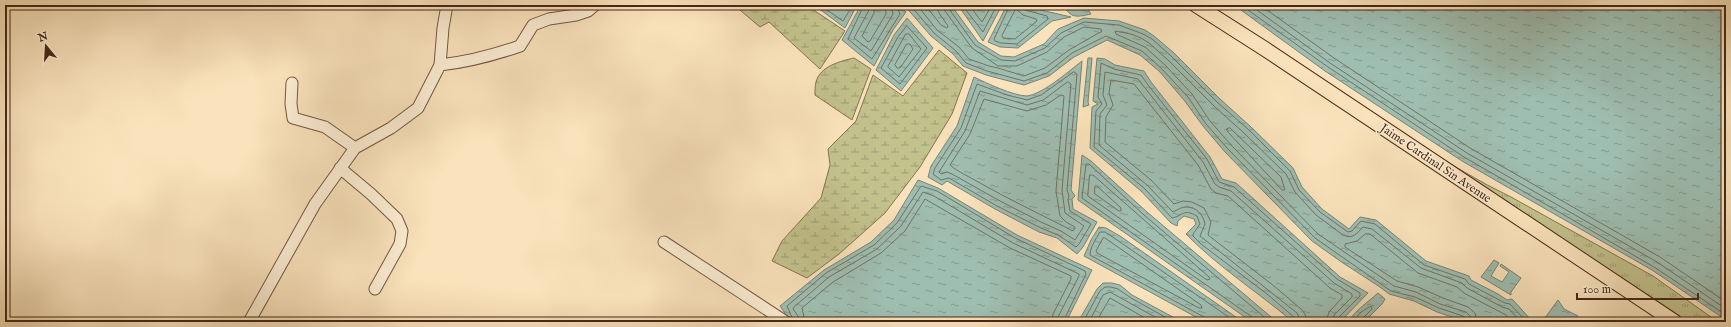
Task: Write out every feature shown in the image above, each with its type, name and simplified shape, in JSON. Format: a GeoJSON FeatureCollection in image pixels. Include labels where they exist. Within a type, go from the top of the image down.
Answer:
{"type":"FeatureCollection","features":[{"type":"Feature","properties":{"kind":"main road","name":"Jaime Cardinal Sin Avenue"},"geometry":{"type":"LineString","coordinates":[[1196,5],[1265,49],[1675,322]]}},
{"type":"Feature","properties":{"kind":"street"},"geometry":{"type":"LineString","coordinates":[[249,322],[315,204],[355,148],[391,128],[418,108],[440,65],[443,28],[447,5]]}},
{"type":"Feature","properties":{"kind":"street"},"geometry":{"type":"LineString","coordinates":[[440,65],[464,62],[520,46],[533,25],[549,19],[576,15],[588,11],[595,5]]}},
{"type":"Feature","properties":{"kind":"street"},"geometry":{"type":"LineString","coordinates":[[292,83],[291,104],[293,118],[325,127],[355,148]]}},
{"type":"Feature","properties":{"kind":"street"},"geometry":{"type":"LineString","coordinates":[[340,168],[371,194],[397,220],[402,231],[400,244],[375,288]]}},
{"type":"Feature","properties":{"kind":"street"},"geometry":{"type":"LineString","coordinates":[[664,242],[786,322]]}},
{"type":"Feature","properties":{"kind":"green space"},"geometry":{"type":"Polygon","coordinates":[[[734,5],[806,5],[845,31],[820,69],[769,22],[760,27],[734,5]]]}},
{"type":"Feature","properties":{"kind":"green space"},"geometry":{"type":"Polygon","coordinates":[[[939,50],[967,73],[952,114],[920,167],[885,213],[839,254],[807,278],[772,261],[782,241],[821,198],[830,165],[828,149],[856,121],[873,75],[903,96],[939,50]]]}},
{"type":"Feature","properties":{"kind":"green space"},"geometry":{"type":"Polygon","coordinates":[[[854,58],[871,69],[852,120],[815,95],[815,90],[818,76],[826,68],[854,58]]]}},
{"type":"Feature","properties":{"kind":"green space"},"geometry":{"type":"Polygon","coordinates":[[[1420,146],[1476,179],[1653,276],[1718,322],[1682,322],[1420,146]]]}},
{"type":"Feature","properties":{"kind":"water"},"geometry":{"type":"Polygon","coordinates":[[[814,5],[857,5],[845,28],[814,5]]]}},
{"type":"Feature","properties":{"kind":"water"},"geometry":{"type":"Polygon","coordinates":[[[861,5],[898,5],[906,12],[893,30],[874,66],[842,40],[861,5]]]}},
{"type":"Feature","properties":{"kind":"water"},"geometry":{"type":"Polygon","coordinates":[[[904,5],[951,5],[978,42],[1001,56],[1014,57],[1044,44],[1058,29],[1084,18],[1119,21],[1145,30],[1174,53],[1293,168],[1302,187],[1322,209],[1349,229],[1360,217],[1376,220],[1426,261],[1469,276],[1471,280],[1507,300],[1512,299],[1533,322],[1467,322],[1437,312],[1414,301],[1389,294],[1343,263],[1312,241],[1225,152],[1159,71],[1140,55],[1107,40],[1074,57],[1049,76],[1024,85],[986,75],[963,66],[953,54],[931,36],[904,5]]]}},
{"type":"Feature","properties":{"kind":"water"},"geometry":{"type":"Polygon","coordinates":[[[958,5],[1002,5],[983,41],[958,5]]]}},
{"type":"Feature","properties":{"kind":"water"},"geometry":{"type":"Polygon","coordinates":[[[1007,5],[1019,5],[1071,17],[1052,21],[1018,48],[1000,47],[988,42],[1007,5]]]}},
{"type":"Feature","properties":{"kind":"water"},"geometry":{"type":"Polygon","coordinates":[[[1064,5],[1076,5],[1086,8],[1091,14],[1082,16],[1072,15],[1066,10],[1064,5]]]}},
{"type":"Feature","properties":{"kind":"water"},"geometry":{"type":"Polygon","coordinates":[[[1234,5],[1726,5],[1726,320],[1652,270],[1462,161],[1325,71],[1234,5]]]}},
{"type":"Feature","properties":{"kind":"water"},"geometry":{"type":"Polygon","coordinates":[[[907,18],[933,48],[901,91],[876,70],[894,35],[907,18]]]}},
{"type":"Feature","properties":{"kind":"water"},"geometry":{"type":"Polygon","coordinates":[[[1088,58],[1092,58],[1089,105],[1083,107],[1088,58]]]}},
{"type":"Feature","properties":{"kind":"water"},"geometry":{"type":"Polygon","coordinates":[[[1097,58],[1105,59],[1115,65],[1144,71],[1210,157],[1222,179],[1236,183],[1340,277],[1368,293],[1340,322],[1293,322],[1211,257],[1186,234],[1196,224],[1194,219],[1184,216],[1178,221],[1177,226],[1171,223],[1141,191],[1090,148],[1092,107],[1098,104],[1093,101],[1097,58]]]}},
{"type":"Feature","properties":{"kind":"water"},"geometry":{"type":"Polygon","coordinates":[[[1082,61],[1071,190],[1075,196],[1072,199],[1073,209],[1097,222],[1083,247],[1077,254],[1057,238],[1039,232],[995,209],[947,181],[942,185],[928,177],[931,166],[957,126],[974,77],[1008,92],[1027,96],[1048,87],[1082,61]]]}},
{"type":"Feature","properties":{"kind":"water"},"geometry":{"type":"Polygon","coordinates":[[[1082,155],[1091,161],[1147,212],[1277,322],[1252,322],[1078,200],[1082,155]]]}},
{"type":"Feature","properties":{"kind":"water"},"geometry":{"type":"Polygon","coordinates":[[[918,180],[938,188],[1017,235],[1092,270],[1066,322],[936,322],[921,320],[791,322],[780,306],[824,270],[871,242],[894,220],[918,180]]]}},
{"type":"Feature","properties":{"kind":"water"},"geometry":{"type":"Polygon","coordinates":[[[1099,227],[1106,228],[1120,236],[1243,322],[1205,322],[1084,256],[1099,227]]]}},
{"type":"Feature","properties":{"kind":"water"},"geometry":{"type":"Polygon","coordinates":[[[1494,260],[1499,263],[1491,276],[1502,282],[1509,272],[1500,266],[1501,264],[1521,278],[1511,292],[1511,295],[1481,277],[1494,260]]]}},
{"type":"Feature","properties":{"kind":"water"},"geometry":{"type":"Polygon","coordinates":[[[1103,283],[1120,285],[1132,295],[1182,322],[1078,322],[1097,289],[1103,283]]]}},
{"type":"Feature","properties":{"kind":"water"},"geometry":{"type":"Polygon","coordinates":[[[1378,293],[1385,299],[1364,322],[1347,322],[1358,310],[1378,293]]]}},
{"type":"Feature","properties":{"kind":"water"},"geometry":{"type":"Polygon","coordinates":[[[1558,300],[1564,309],[1578,316],[1573,322],[1542,322],[1558,300]]]}}]}
